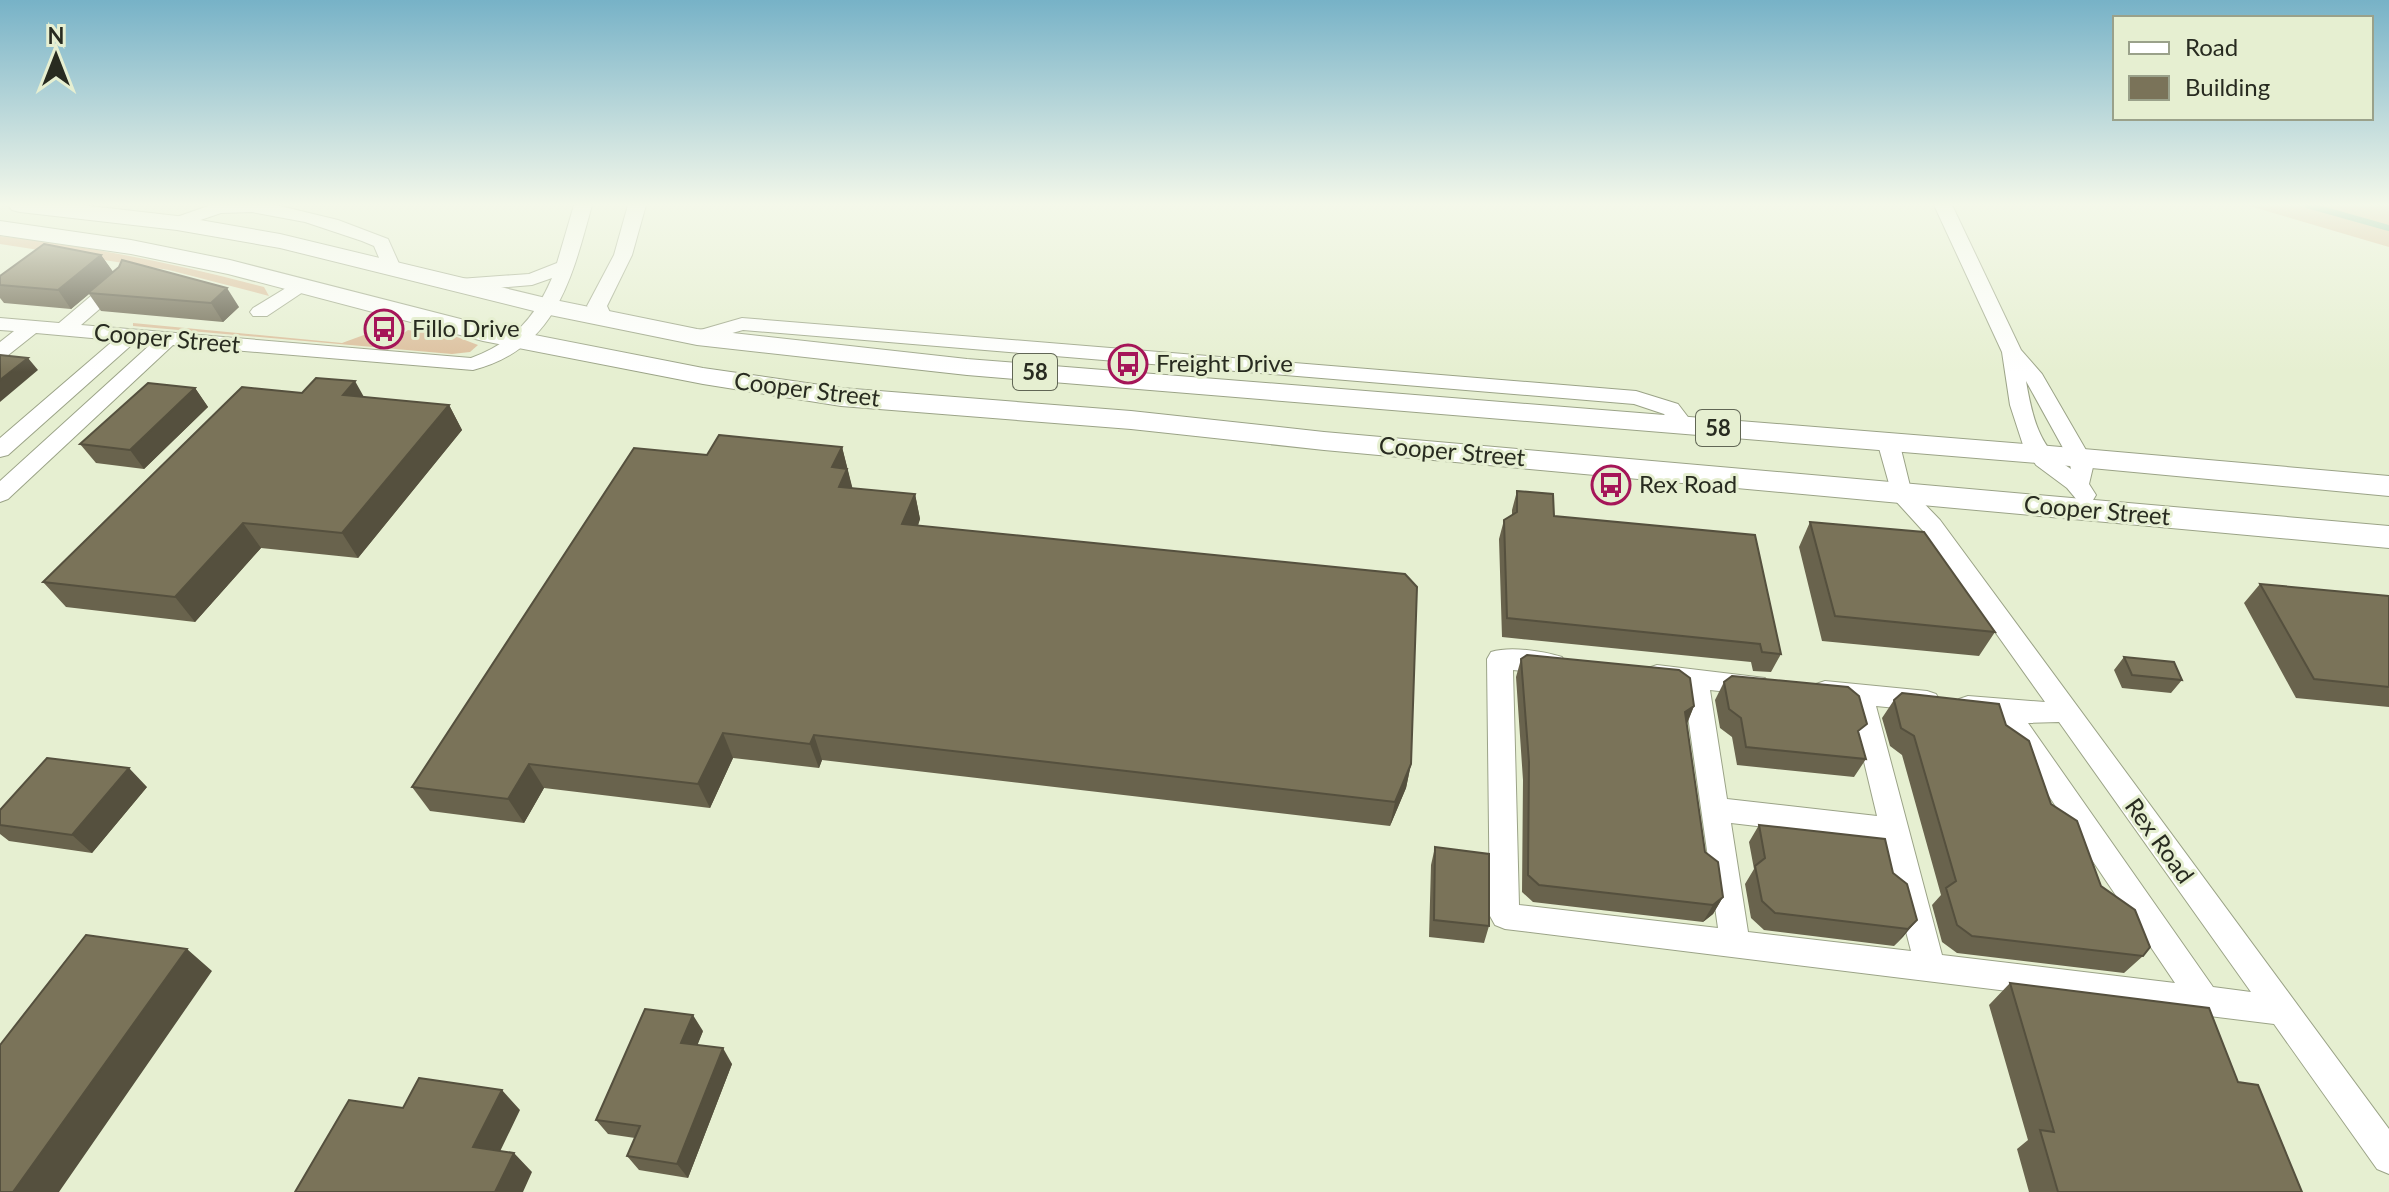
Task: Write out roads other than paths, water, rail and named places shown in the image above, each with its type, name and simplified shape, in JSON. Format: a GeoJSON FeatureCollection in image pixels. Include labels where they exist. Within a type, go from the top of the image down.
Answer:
{"type":"FeatureCollection","features":[{"type":"Feature","properties":{"kind":"main road","name":"Cooper Street"},"geometry":{"type":"LineString","coordinates":[[196,261],[519,340],[703,376],[841,397],[1131,420],[1324,441],[2389,537]]}},
{"type":"Feature","properties":{"kind":"main road","name":"Cooper Street"},"geometry":{"type":"LineString","coordinates":[[361,261],[550,307],[697,337],[967,367],[2038,454],[2079,470],[2389,486]]}},
{"type":"Feature","properties":{"kind":"main road"},"geometry":{"type":"LineString","coordinates":[[436,322],[449,318],[457,310],[461,301],[459,285]]}},
{"type":"Feature","properties":{"kind":"main road"},"geometry":{"type":"LineString","coordinates":[[697,337],[690,350],[691,361],[703,376]]}},
{"type":"Feature","properties":{"kind":"main road"},"geometry":{"type":"LineString","coordinates":[[1285,391],[1324,441]]}},
{"type":"Feature","properties":{"kind":"street"},"geometry":{"type":"LineString","coordinates":[[550,307],[567,261]]}},
{"type":"Feature","properties":{"kind":"street"},"geometry":{"type":"LineString","coordinates":[[602,317],[597,306],[620,261]]}},
{"type":"Feature","properties":{"kind":"street"},"geometry":{"type":"LineString","coordinates":[[1969,261],[2012,352],[2032,374],[2079,470],[2093,511]]}},
{"type":"Feature","properties":{"kind":"street"},"geometry":{"type":"LineString","coordinates":[[459,285],[532,279],[565,266]]}},
{"type":"Feature","properties":{"kind":"street"},"geometry":{"type":"LineString","coordinates":[[63,330],[123,279]]}},
{"type":"Feature","properties":{"kind":"street"},"geometry":{"type":"LineString","coordinates":[[260,312],[299,286]]}},
{"type":"Feature","properties":{"kind":"street","name":"Cooper Street"},"geometry":{"type":"LineString","coordinates":[[0,324],[473,364],[492,359],[519,340],[550,307]]}},
{"type":"Feature","properties":{"kind":"street","name":"Cooper Street"},"geometry":{"type":"LineString","coordinates":[[697,337],[742,324],[1636,398],[1671,409],[1683,425]]}},
{"type":"Feature","properties":{"kind":"street"},"geometry":{"type":"LineString","coordinates":[[0,352],[31,327]]}},
{"type":"Feature","properties":{"kind":"street"},"geometry":{"type":"LineString","coordinates":[[0,450],[130,336]]}},
{"type":"Feature","properties":{"kind":"street"},"geometry":{"type":"LineString","coordinates":[[0,494],[168,339]]}},
{"type":"Feature","properties":{"kind":"street"},"geometry":{"type":"LineString","coordinates":[[2012,352],[2013,379],[2038,454]]}},
{"type":"Feature","properties":{"kind":"street","name":"Rex Road"},"geometry":{"type":"LineString","coordinates":[[1888,441],[1901,493],[1932,526],[2389,1157]]}},
{"type":"Feature","properties":{"kind":"street"},"geometry":{"type":"LineString","coordinates":[[1575,666],[1500,659],[1505,916],[2282,1010]]}},
{"type":"Feature","properties":{"kind":"street"},"geometry":{"type":"LineString","coordinates":[[1636,673],[2034,713],[2064,711]]}},
{"type":"Feature","properties":{"kind":"street"},"geometry":{"type":"LineString","coordinates":[[1696,679],[1735,944]]}},
{"type":"Feature","properties":{"kind":"street"},"geometry":{"type":"LineString","coordinates":[[1860,694],[1930,968]]}},
{"type":"Feature","properties":{"kind":"street"},"geometry":{"type":"LineString","coordinates":[[2005,710],[2205,1001]]}},
{"type":"Feature","properties":{"kind":"street"},"geometry":{"type":"LineString","coordinates":[[1715,809],[1895,830]]}},
{"type":"Feature","properties":{"kind":"place","name":"Fillo Drive"},"geometry":{"type":"Point","coordinates":[384,329]}},
{"type":"Feature","properties":{"kind":"place","name":"Freight Drive"},"geometry":{"type":"Point","coordinates":[1128,364]}},
{"type":"Feature","properties":{"kind":"place","name":"Rex Road"},"geometry":{"type":"Point","coordinates":[1611,485]}}]}
